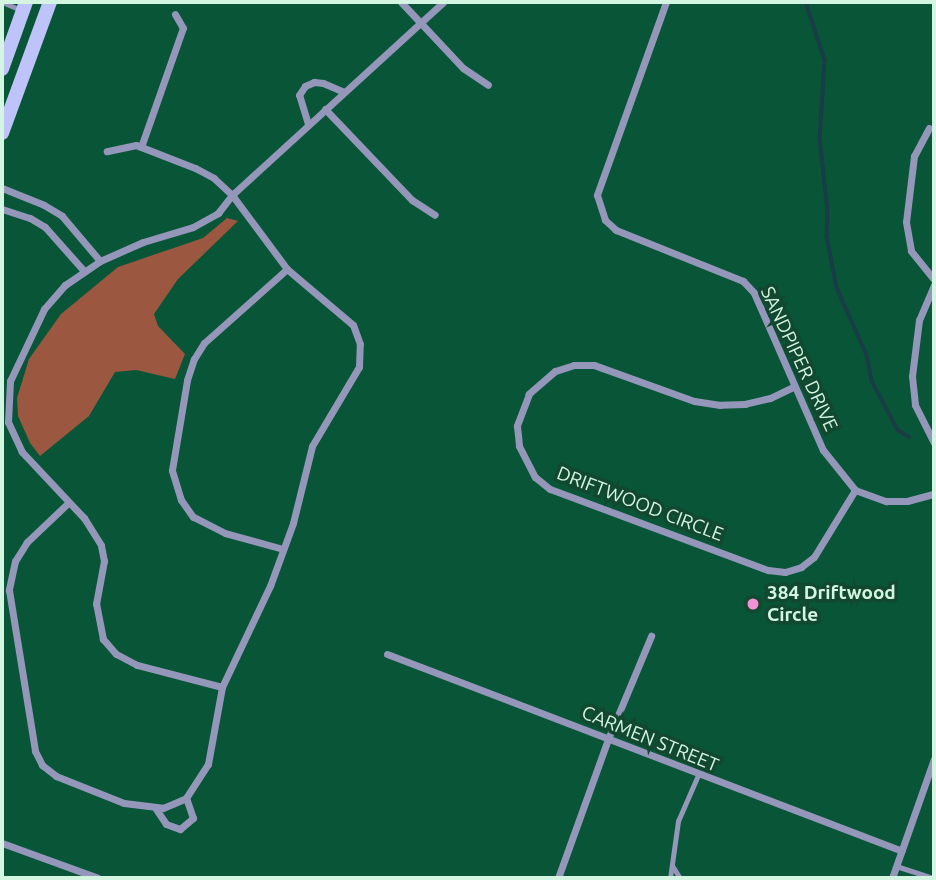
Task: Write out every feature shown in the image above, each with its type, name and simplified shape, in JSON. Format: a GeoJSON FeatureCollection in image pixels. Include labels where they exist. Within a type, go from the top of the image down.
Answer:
{"type":"FeatureCollection","features":[{"type":"Feature","properties":{"kind":"main road"},"geometry":{"type":"LineString","coordinates":[[2,133],[50,2]]}},
{"type":"Feature","properties":{"kind":"main road"},"geometry":{"type":"LineString","coordinates":[[2,69],[24,7]]}},
{"type":"Feature","properties":{"kind":"street"},"geometry":{"type":"LineString","coordinates":[[401,2],[463,68],[488,85]]}},
{"type":"Feature","properties":{"kind":"street"},"geometry":{"type":"LineString","coordinates":[[222,687],[137,664],[116,654],[103,639],[96,604],[104,561],[101,545],[85,518],[22,452],[8,422],[7,398],[19,357],[44,309],[84,271],[144,242],[193,227],[218,213],[232,195],[443,2]]}},
{"type":"Feature","properties":{"kind":"street","name":"SANDPIPER DRIVE"},"geometry":{"type":"LineString","coordinates":[[666,2],[597,195],[599,210],[616,230],[743,281],[754,293],[793,387],[823,450],[855,490]]}},
{"type":"Feature","properties":{"kind":"street"},"geometry":{"type":"LineString","coordinates":[[141,147],[183,28],[174,14]]}},
{"type":"Feature","properties":{"kind":"street"},"geometry":{"type":"LineString","coordinates":[[308,124],[299,95],[305,86],[314,82],[323,83],[344,92]]}},
{"type":"Feature","properties":{"kind":"street"},"geometry":{"type":"LineString","coordinates":[[325,109],[412,200],[435,215]]}},
{"type":"Feature","properties":{"kind":"street"},"geometry":{"type":"LineString","coordinates":[[929,128],[915,156],[906,222],[911,251],[934,279]]}},
{"type":"Feature","properties":{"kind":"street"},"geometry":{"type":"LineString","coordinates":[[68,503],[27,542],[15,561],[9,590],[35,751],[42,765],[56,776],[124,803],[156,809],[186,798],[208,764],[222,687],[253,627],[283,549],[312,446],[359,367],[360,344],[353,325],[287,269],[232,195],[214,178],[195,167],[136,145],[107,151]]}},
{"type":"Feature","properties":{"kind":"street"},"geometry":{"type":"LineString","coordinates":[[2,188],[44,205],[62,216],[100,261]]}},
{"type":"Feature","properties":{"kind":"street"},"geometry":{"type":"LineString","coordinates":[[2,209],[30,218],[46,228],[84,271]]}},
{"type":"Feature","properties":{"kind":"street"},"geometry":{"type":"LineString","coordinates":[[283,549],[226,533],[192,516],[181,500],[172,470],[187,380],[194,359],[204,343],[287,269]]}},
{"type":"Feature","properties":{"kind":"street"},"geometry":{"type":"LineString","coordinates":[[934,285],[919,320],[912,376],[915,405],[934,443]]}},
{"type":"Feature","properties":{"kind":"street","name":"DRIFTWOOD CIRCLE"},"geometry":{"type":"LineString","coordinates":[[793,387],[770,398],[745,404],[720,405],[694,401],[594,365],[574,365],[555,371],[528,394],[517,426],[519,446],[526,465],[550,489],[768,570],[785,572],[801,567],[814,557],[855,490]]}},
{"type":"Feature","properties":{"kind":"street"},"geometry":{"type":"LineString","coordinates":[[855,490],[886,501],[907,501],[934,494]]}},
{"type":"Feature","properties":{"kind":"street"},"geometry":{"type":"LineString","coordinates":[[558,878],[608,739],[651,636]]}},
{"type":"Feature","properties":{"kind":"street","name":"CARMEN STREET"},"geometry":{"type":"LineString","coordinates":[[387,654],[902,851]]}},
{"type":"Feature","properties":{"kind":"street"},"geometry":{"type":"LineString","coordinates":[[892,878],[934,759]]}},
{"type":"Feature","properties":{"kind":"street"},"geometry":{"type":"LineString","coordinates":[[156,809],[166,824],[180,829],[193,818],[186,798]]}},
{"type":"Feature","properties":{"kind":"street"},"geometry":{"type":"LineString","coordinates":[[2,844],[98,878]]}},
{"type":"Feature","properties":{"kind":"lane"},"geometry":{"type":"LineString","coordinates":[[2,2],[24,7]]}},
{"type":"Feature","properties":{"kind":"lane"},"geometry":{"type":"LineString","coordinates":[[670,878],[673,867],[672,846],[678,821],[698,775]]}},
{"type":"Feature","properties":{"kind":"lane"},"geometry":{"type":"LineString","coordinates":[[897,866],[934,875]]}},
{"type":"Feature","properties":{"kind":"lane"},"geometry":{"type":"LineString","coordinates":[[673,867],[680,878]]}},
{"type":"Feature","properties":{"kind":"shaded area"},"geometry":{"type":"Polygon","coordinates":[[[227,218],[238,221],[178,279],[154,314],[158,326],[185,354],[175,379],[136,370],[115,372],[89,416],[40,456],[30,443],[18,416],[17,398],[29,359],[61,314],[118,267],[203,238],[227,218]]]}},
{"type":"Feature","properties":{"kind":"waterway"},"geometry":{"type":"LineString","coordinates":[[806,2],[825,60],[820,139],[828,210],[827,236],[837,288],[867,355],[872,381],[898,430],[909,437]]}},
{"type":"Feature","properties":{"kind":"place","name":"384 Driftwood Circle"},"geometry":{"type":"Point","coordinates":[753,604]}}]}
